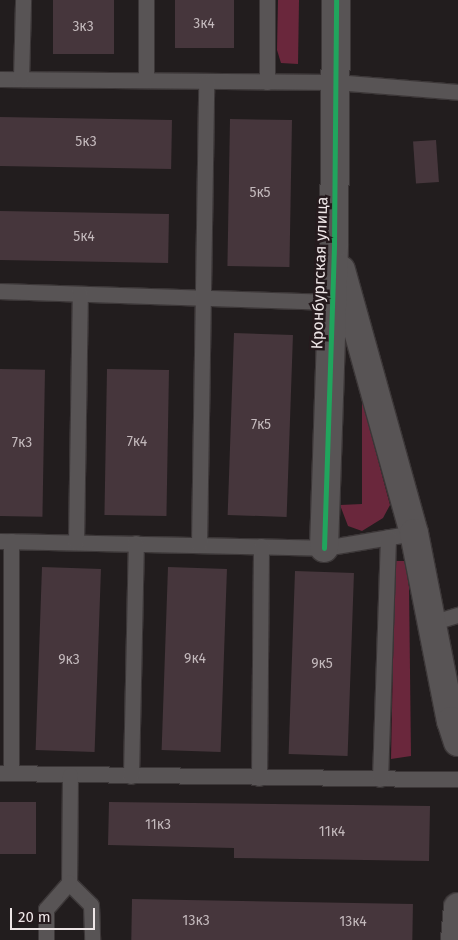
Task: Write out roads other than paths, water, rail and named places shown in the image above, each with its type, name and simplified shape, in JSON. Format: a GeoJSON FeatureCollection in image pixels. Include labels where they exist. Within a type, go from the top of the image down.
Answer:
{"type":"FeatureCollection","features":[{"type":"Feature","properties":{"kind":"street","name":"Кронбургская улица"},"geometry":{"type":"LineString","coordinates":[[324,548],[334,244],[336,0]]}},
{"type":"Feature","properties":{"kind":"street","name":"Кронбургская улица"},"geometry":{"type":"LineString","coordinates":[[334,244],[401,535],[431,622],[456,728]]}},
{"type":"Feature","properties":{"kind":"street"},"geometry":{"type":"LineString","coordinates":[[455,940],[458,907]]}},
{"type":"Feature","properties":{"kind":"lane"},"geometry":{"type":"LineString","coordinates":[[21,79],[22,0]]}},
{"type":"Feature","properties":{"kind":"lane"},"geometry":{"type":"LineString","coordinates":[[146,0],[146,79]]}},
{"type":"Feature","properties":{"kind":"lane"},"geometry":{"type":"LineString","coordinates":[[267,0],[267,82]]}},
{"type":"Feature","properties":{"kind":"lane"},"geometry":{"type":"LineString","coordinates":[[0,79],[335,82],[458,92]]}},
{"type":"Feature","properties":{"kind":"lane"},"geometry":{"type":"LineString","coordinates":[[198,545],[206,82]]}},
{"type":"Feature","properties":{"kind":"lane"},"geometry":{"type":"LineString","coordinates":[[0,291],[332,302]]}},
{"type":"Feature","properties":{"kind":"lane"},"geometry":{"type":"LineString","coordinates":[[76,542],[80,294]]}},
{"type":"Feature","properties":{"kind":"lane"},"geometry":{"type":"LineString","coordinates":[[380,779],[401,535],[324,548],[5,541],[5,773],[258,778],[380,779],[458,779]]}},
{"type":"Feature","properties":{"kind":"lane"},"geometry":{"type":"LineString","coordinates":[[131,776],[136,543]]}},
{"type":"Feature","properties":{"kind":"lane"},"geometry":{"type":"LineString","coordinates":[[258,778],[261,546]]}},
{"type":"Feature","properties":{"kind":"lane"},"geometry":{"type":"LineString","coordinates":[[431,622],[458,615]]}},
{"type":"Feature","properties":{"kind":"lane"},"geometry":{"type":"LineString","coordinates":[[46,940],[46,909],[69,884],[70,775]]}},
{"type":"Feature","properties":{"kind":"lane"},"geometry":{"type":"LineString","coordinates":[[69,884],[91,905],[92,940]]}}]}
